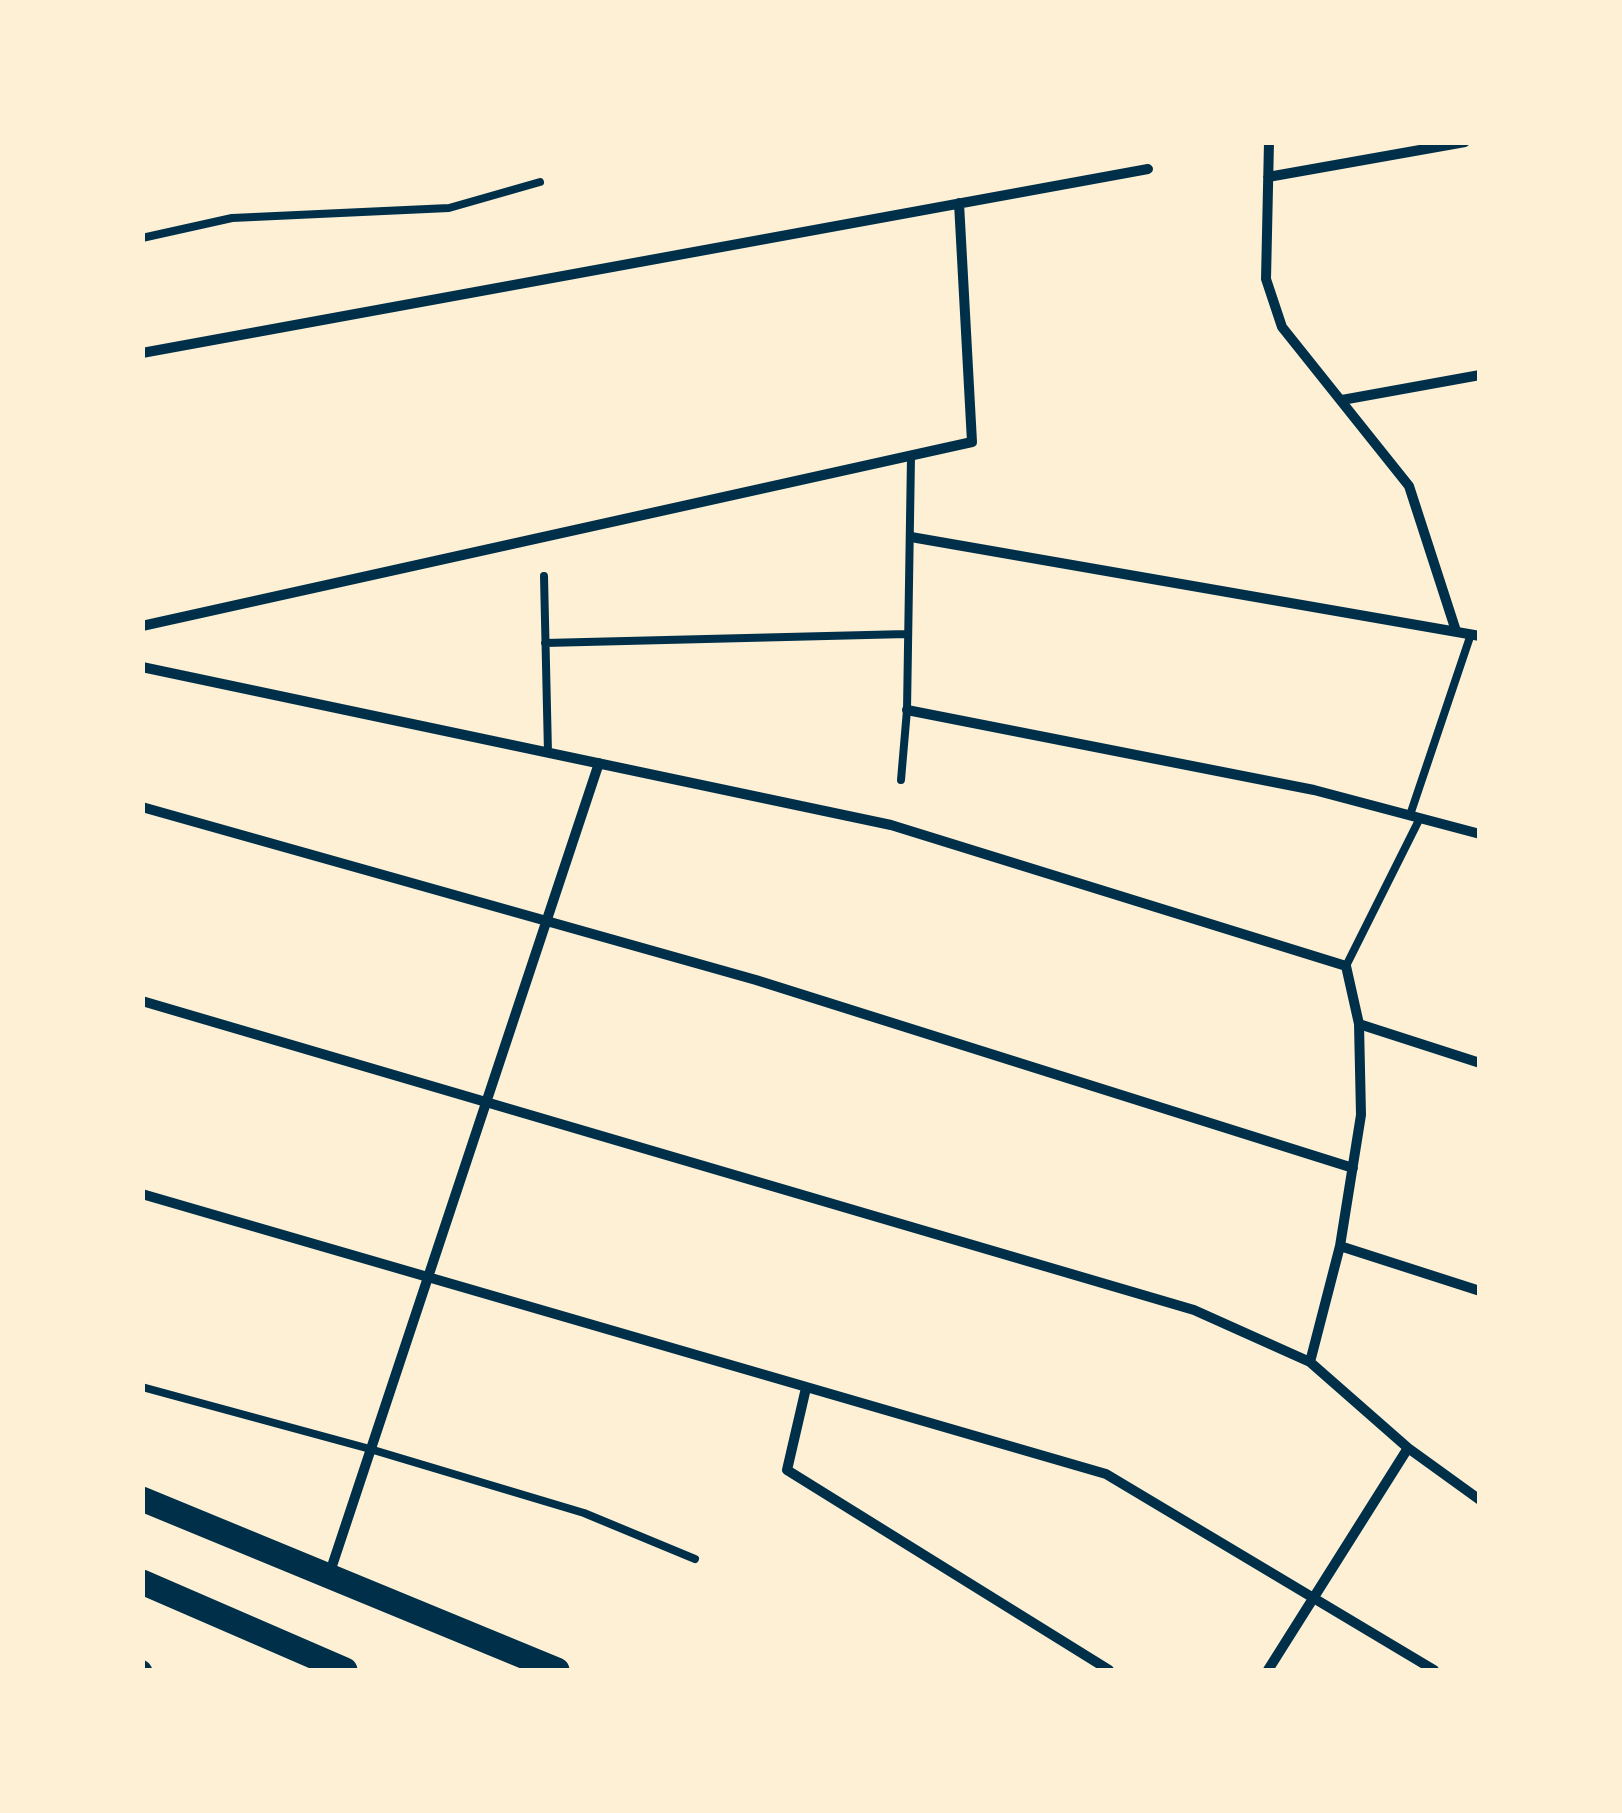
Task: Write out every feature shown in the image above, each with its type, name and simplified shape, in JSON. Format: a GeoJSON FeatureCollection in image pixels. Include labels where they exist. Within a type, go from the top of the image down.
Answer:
{"type":"FeatureCollection","features":[{"type":"Feature","properties":{"kind":"main road"},"geometry":{"type":"LineString","coordinates":[[142,1499],[557,1670]]}},
{"type":"Feature","properties":{"kind":"main road"},"geometry":{"type":"LineString","coordinates":[[142,1582],[345,1670]]}},
{"type":"Feature","properties":{"kind":"street"},"geometry":{"type":"LineString","coordinates":[[1269,142],[1266,279],[1282,327],[1409,486],[1456,631]]}},
{"type":"Feature","properties":{"kind":"street"},"geometry":{"type":"LineString","coordinates":[[1268,177],[1465,142]]}},
{"type":"Feature","properties":{"kind":"street"},"geometry":{"type":"LineString","coordinates":[[142,353],[1148,169]]}},
{"type":"Feature","properties":{"kind":"street"},"geometry":{"type":"LineString","coordinates":[[142,626],[972,442],[958,203]]}},
{"type":"Feature","properties":{"kind":"street"},"geometry":{"type":"LineString","coordinates":[[1342,400],[1480,375]]}},
{"type":"Feature","properties":{"kind":"street"},"geometry":{"type":"LineString","coordinates":[[911,537],[1475,635]]}},
{"type":"Feature","properties":{"kind":"street"},"geometry":{"type":"LineString","coordinates":[[142,667],[890,825],[1346,966],[1359,1024],[1361,1115],[1340,1246],[1310,1362]]}},
{"type":"Feature","properties":{"kind":"street"},"geometry":{"type":"LineString","coordinates":[[907,710],[1314,790],[1480,834]]}},
{"type":"Feature","properties":{"kind":"street"},"geometry":{"type":"LineString","coordinates":[[328,1576],[599,763]]}},
{"type":"Feature","properties":{"kind":"street"},"geometry":{"type":"LineString","coordinates":[[142,807],[546,924],[756,980],[1353,1168]]}},
{"type":"Feature","properties":{"kind":"street"},"geometry":{"type":"LineString","coordinates":[[142,1001],[1194,1310],[1310,1362],[1408,1448],[1480,1500]]}},
{"type":"Feature","properties":{"kind":"street"},"geometry":{"type":"LineString","coordinates":[[1359,1024],[1480,1063]]}},
{"type":"Feature","properties":{"kind":"street"},"geometry":{"type":"LineString","coordinates":[[142,1194],[1106,1474],[1434,1670]]}},
{"type":"Feature","properties":{"kind":"street"},"geometry":{"type":"LineString","coordinates":[[1340,1246],[1480,1290]]}},
{"type":"Feature","properties":{"kind":"street"},"geometry":{"type":"LineString","coordinates":[[806,1388],[786,1470],[1109,1670]]}},
{"type":"Feature","properties":{"kind":"street"},"geometry":{"type":"LineString","coordinates":[[1268,1670],[1408,1448]]}},
{"type":"Feature","properties":{"kind":"lane"},"geometry":{"type":"LineString","coordinates":[[142,238],[232,218],[449,208],[540,182]]}},
{"type":"Feature","properties":{"kind":"lane"},"geometry":{"type":"LineString","coordinates":[[902,780],[907,710],[910,457]]}},
{"type":"Feature","properties":{"kind":"lane"},"geometry":{"type":"LineString","coordinates":[[544,576],[548,753]]}},
{"type":"Feature","properties":{"kind":"lane"},"geometry":{"type":"LineString","coordinates":[[545,643],[907,634]]}},
{"type":"Feature","properties":{"kind":"lane"},"geometry":{"type":"LineString","coordinates":[[1346,966],[1416,817],[1475,635]]}},
{"type":"Feature","properties":{"kind":"lane"},"geometry":{"type":"LineString","coordinates":[[142,1387],[584,1512],[695,1560]]}}]}
